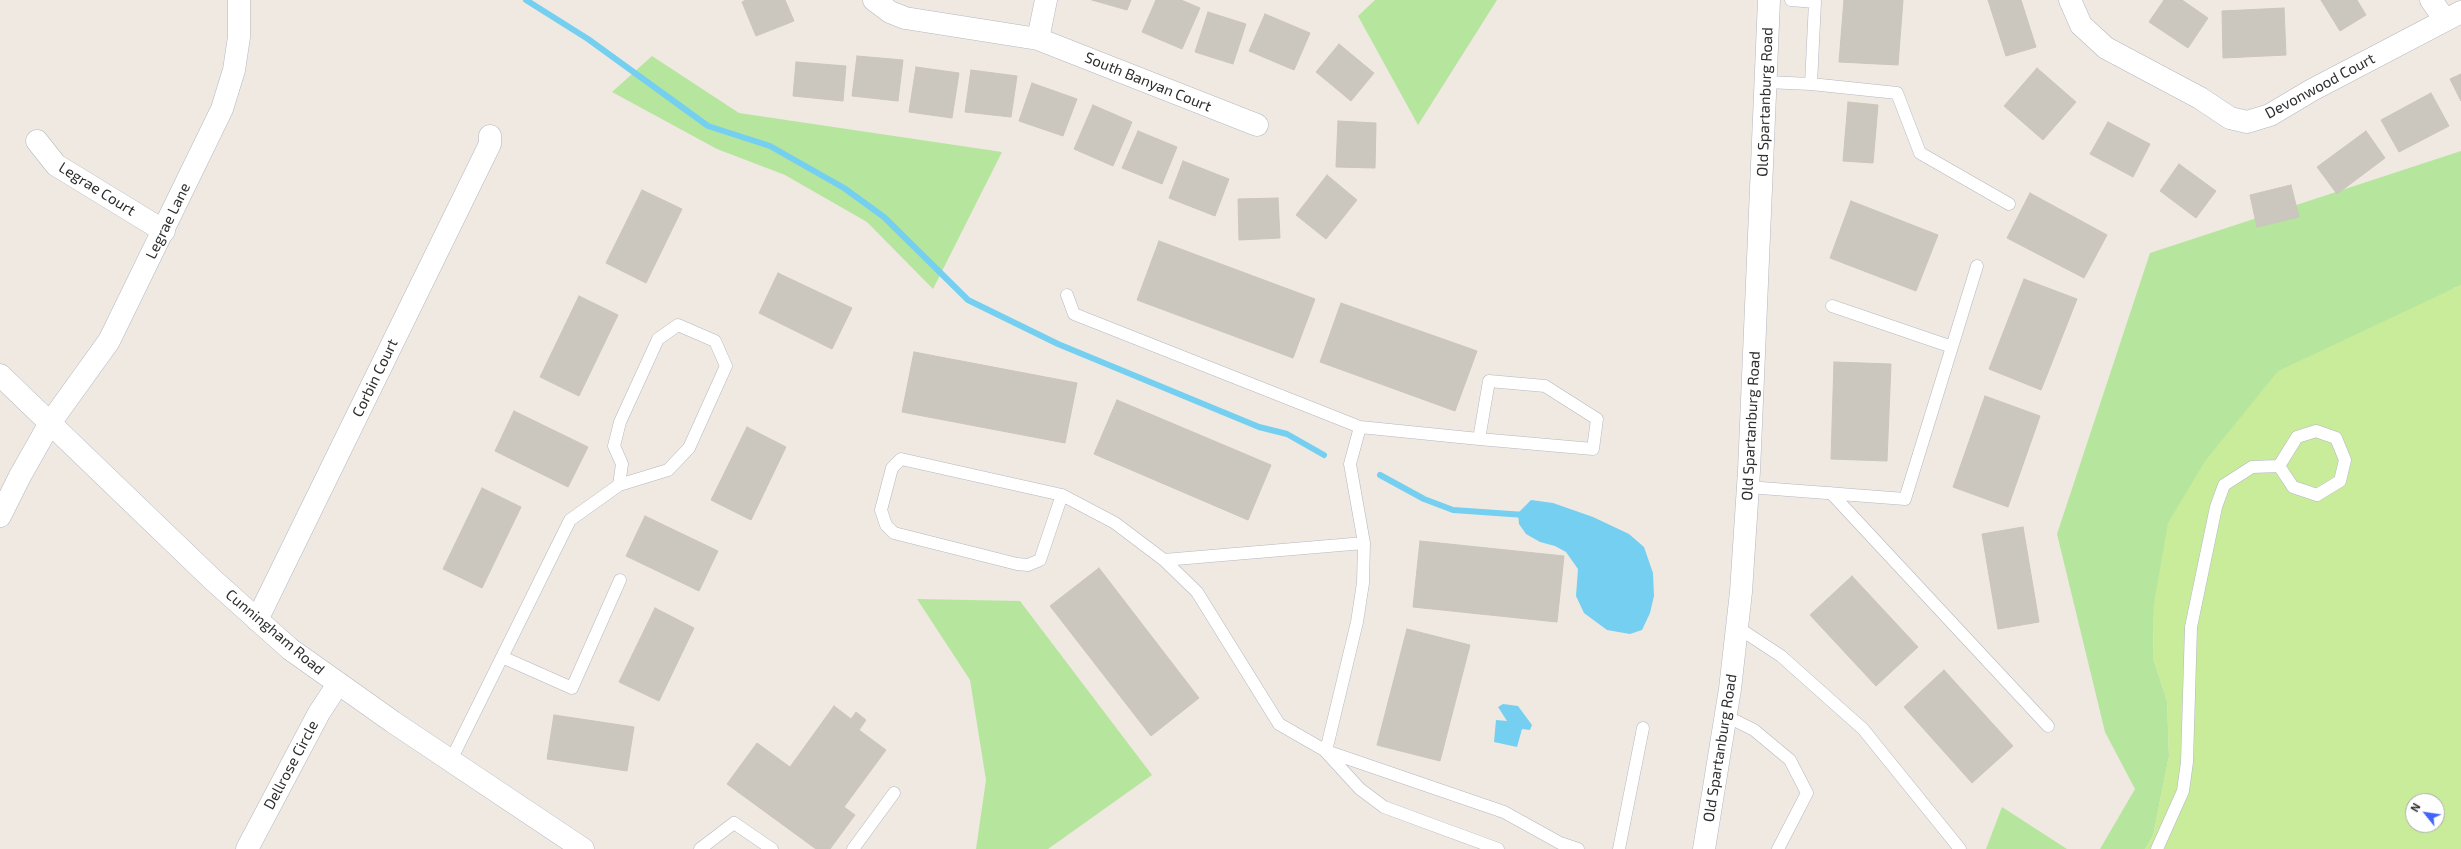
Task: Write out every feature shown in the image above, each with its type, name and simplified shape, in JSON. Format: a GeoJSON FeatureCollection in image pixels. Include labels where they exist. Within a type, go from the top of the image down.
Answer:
{"type":"FeatureCollection","features":[{"type":"Feature","properties":{"kind":"street","name":"Legrae Lane"},"geometry":{"type":"LineString","coordinates":[[0,516],[20,476],[50,423],[109,341],[164,231],[228,93],[239,37],[239,0]]}},
{"type":"Feature","properties":{"kind":"street","name":"South Banyan Court"},"geometry":{"type":"LineString","coordinates":[[874,0],[890,12],[905,18],[1038,39],[1257,125]]}},
{"type":"Feature","properties":{"kind":"street"},"geometry":{"type":"LineString","coordinates":[[1038,39],[1046,0]]}},
{"type":"Feature","properties":{"kind":"street","name":"Old Spartanburg Road"},"geometry":{"type":"LineString","coordinates":[[1704,849],[1726,716],[1737,627],[1748,487],[1769,0]]}},
{"type":"Feature","properties":{"kind":"street","name":"Devonwood Court"},"geometry":{"type":"LineString","coordinates":[[2070,0],[2080,25],[2106,48],[2200,98],[2230,118],[2247,122],[2270,115],[2312,90],[2453,16]]}},
{"type":"Feature","properties":{"kind":"street"},"geometry":{"type":"LineString","coordinates":[[2431,0],[2453,16]]}},
{"type":"Feature","properties":{"kind":"street","name":"Corbin Court"},"geometry":{"type":"LineString","coordinates":[[257,620],[486,151],[490,136]]}},
{"type":"Feature","properties":{"kind":"street","name":"Legrae Court"},"geometry":{"type":"LineString","coordinates":[[37,141],[56,165],[164,231]]}},
{"type":"Feature","properties":{"kind":"street","name":"Cunningham Road"},"geometry":{"type":"LineString","coordinates":[[0,375],[212,579],[290,649],[338,684],[583,849]]}},
{"type":"Feature","properties":{"kind":"street","name":"Dellrose Circle"},"geometry":{"type":"LineString","coordinates":[[247,849],[318,713],[338,684]]}},
{"type":"Feature","properties":{"kind":"lane"},"geometry":{"type":"LineString","coordinates":[[1792,0],[1815,2],[1811,84]]}},
{"type":"Feature","properties":{"kind":"lane"},"geometry":{"type":"LineString","coordinates":[[1766,82],[1811,84],[1897,93],[1920,153],[2009,204]]}},
{"type":"Feature","properties":{"kind":"lane"},"geometry":{"type":"LineString","coordinates":[[1748,487],[1905,499],[1977,266]]}},
{"type":"Feature","properties":{"kind":"lane"},"geometry":{"type":"LineString","coordinates":[[1067,295],[1074,314],[1360,427],[1479,439],[1593,450],[1597,419],[1545,386],[1489,381],[1479,439]]}},
{"type":"Feature","properties":{"kind":"lane"},"geometry":{"type":"LineString","coordinates":[[1832,306],[1952,348]]}},
{"type":"Feature","properties":{"kind":"lane"},"geometry":{"type":"LineString","coordinates":[[451,760],[570,520],[619,485],[668,470],[689,448],[726,366],[716,341],[678,325],[658,339],[620,422],[614,446],[622,464],[619,485]]}},
{"type":"Feature","properties":{"kind":"lane"},"geometry":{"type":"LineString","coordinates":[[1326,751],[1356,622],[1363,583],[1364,543],[1350,464],[1360,427]]}},
{"type":"Feature","properties":{"kind":"lane"},"geometry":{"type":"LineString","coordinates":[[2316,431],[2336,438],[2345,460],[2340,481],[2317,495],[2293,487],[2278,466],[2297,437],[2316,431]]}},
{"type":"Feature","properties":{"kind":"lane"},"geometry":{"type":"LineString","coordinates":[[1062,495],[1040,560],[1028,565],[1017,564],[894,533],[886,525],[881,510],[892,468],[901,459],[1062,495],[1115,523],[1164,560],[1197,592],[1279,724],[1326,751],[1504,812],[1560,843],[1578,849]]}},
{"type":"Feature","properties":{"kind":"lane"},"geometry":{"type":"LineString","coordinates":[[2157,849],[2183,791],[2187,762],[2191,627],[2216,507],[2224,485],[2252,467],[2278,466]]}},
{"type":"Feature","properties":{"kind":"lane"},"geometry":{"type":"LineString","coordinates":[[1832,493],[2048,726]]}},
{"type":"Feature","properties":{"kind":"lane"},"geometry":{"type":"LineString","coordinates":[[1164,560],[1364,543]]}},
{"type":"Feature","properties":{"kind":"lane"},"geometry":{"type":"LineString","coordinates":[[502,657],[572,688],[620,580]]}},
{"type":"Feature","properties":{"kind":"lane"},"geometry":{"type":"LineString","coordinates":[[1737,627],[1781,656],[1863,729],[1960,849]]}},
{"type":"Feature","properties":{"kind":"lane"},"geometry":{"type":"LineString","coordinates":[[1726,716],[1754,730],[1790,760],[1807,793],[1778,849]]}},
{"type":"Feature","properties":{"kind":"lane"},"geometry":{"type":"LineString","coordinates":[[1620,849],[1643,728]]}},
{"type":"Feature","properties":{"kind":"lane"},"geometry":{"type":"LineString","coordinates":[[1326,751],[1360,789],[1384,807],[1498,849]]}},
{"type":"Feature","properties":{"kind":"lane"},"geometry":{"type":"LineString","coordinates":[[853,849],[894,794]]}},
{"type":"Feature","properties":{"kind":"lane"},"geometry":{"type":"LineString","coordinates":[[700,849],[734,823],[772,849]]}},
{"type":"Feature","properties":{"kind":"green space"},"geometry":{"type":"Polygon","coordinates":[[[1375,0],[1497,0],[1418,125],[1358,16],[1375,0]]]}},
{"type":"Feature","properties":{"kind":"green space"},"geometry":{"type":"Polygon","coordinates":[[[652,56],[739,113],[1002,152],[933,289],[867,222],[785,175],[717,149],[612,92],[652,56]]]}},
{"type":"Feature","properties":{"kind":"green space"},"geometry":{"type":"Polygon","coordinates":[[[2461,151],[2461,285],[2454,288],[2154,603],[2153,658],[2167,701],[2169,756],[2153,836],[2145,849],[2100,849],[2135,789],[2105,732],[2057,534],[2150,253],[2461,151]]]}},
{"type":"Feature","properties":{"kind":"green space"},"geometry":{"type":"Polygon","coordinates":[[[2461,285],[2461,849],[2145,849],[2153,836],[2169,756],[2167,701],[2153,658],[2154,603],[2168,523],[2205,461],[2278,371],[2461,285]]]}},
{"type":"Feature","properties":{"kind":"green space"},"geometry":{"type":"Polygon","coordinates":[[[917,599],[1020,601],[1152,775],[1048,849],[976,849],[986,780],[970,680],[917,599]]]}},
{"type":"Feature","properties":{"kind":"green space"},"geometry":{"type":"Polygon","coordinates":[[[2002,807],[2067,849],[1986,849],[2002,807]]]}},
{"type":"Feature","properties":{"kind":"water"},"geometry":{"type":"Polygon","coordinates":[[[1531,500],[1553,503],[1593,517],[1629,534],[1644,547],[1653,573],[1654,596],[1650,613],[1642,630],[1630,634],[1607,630],[1584,613],[1576,596],[1578,569],[1566,552],[1555,546],[1540,542],[1526,534],[1519,524],[1518,513],[1531,500]]]}},
{"type":"Feature","properties":{"kind":"water"},"geometry":{"type":"Polygon","coordinates":[[[1503,704],[1518,706],[1532,725],[1530,730],[1522,729],[1517,747],[1494,742],[1496,720],[1507,721],[1498,707],[1503,704]]]}},
{"type":"Feature","properties":{"kind":"building"},"geometry":{"type":"Polygon","coordinates":[[[746,0],[785,0],[794,21],[756,36],[742,2],[746,0]]]}},
{"type":"Feature","properties":{"kind":"building"},"geometry":{"type":"Polygon","coordinates":[[[1092,0],[1131,0],[1127,10],[1092,0]]]}},
{"type":"Feature","properties":{"kind":"building"},"geometry":{"type":"Polygon","coordinates":[[[1156,0],[1181,0],[1200,8],[1182,49],[1142,32],[1156,0]]]}},
{"type":"Feature","properties":{"kind":"building"},"geometry":{"type":"Polygon","coordinates":[[[1844,0],[1903,0],[1898,65],[1839,62],[1844,0]]]}},
{"type":"Feature","properties":{"kind":"building"},"geometry":{"type":"Polygon","coordinates":[[[1988,0],[2021,0],[2036,47],[2006,56],[1988,0]]]}},
{"type":"Feature","properties":{"kind":"building"},"geometry":{"type":"Polygon","coordinates":[[[2164,0],[2182,0],[2208,18],[2188,48],[2149,22],[2164,0]]]}},
{"type":"Feature","properties":{"kind":"building"},"geometry":{"type":"Polygon","coordinates":[[[2321,0],[2357,0],[2366,15],[2340,31],[2321,0]]]}},
{"type":"Feature","properties":{"kind":"building"},"geometry":{"type":"Polygon","coordinates":[[[2284,8],[2286,55],[2223,58],[2222,11],[2284,8]]]}},
{"type":"Feature","properties":{"kind":"building"},"geometry":{"type":"Polygon","coordinates":[[[1208,12],[1246,24],[1233,64],[1195,52],[1208,12]]]}},
{"type":"Feature","properties":{"kind":"building"},"geometry":{"type":"Polygon","coordinates":[[[1265,14],[1310,33],[1294,70],[1249,51],[1265,14]]]}},
{"type":"Feature","properties":{"kind":"building"},"geometry":{"type":"Polygon","coordinates":[[[1339,44],[1374,73],[1351,101],[1316,72],[1339,44]]]}},
{"type":"Feature","properties":{"kind":"building"},"geometry":{"type":"Polygon","coordinates":[[[857,56],[903,60],[898,101],[852,96],[857,56]]]}},
{"type":"Feature","properties":{"kind":"building"},"geometry":{"type":"Polygon","coordinates":[[[796,62],[846,66],[843,101],[793,96],[796,62]]]}},
{"type":"Feature","properties":{"kind":"building"},"geometry":{"type":"Polygon","coordinates":[[[916,67],[959,73],[952,118],[909,112],[916,67]]]}},
{"type":"Feature","properties":{"kind":"building"},"geometry":{"type":"Polygon","coordinates":[[[2037,68],[2076,102],[2043,140],[2004,106],[2037,68]]]}},
{"type":"Feature","properties":{"kind":"building"},"geometry":{"type":"Polygon","coordinates":[[[971,70],[1017,76],[1011,117],[965,112],[971,70]]]}},
{"type":"Feature","properties":{"kind":"building"},"geometry":{"type":"Polygon","coordinates":[[[2461,74],[2461,101],[2450,79],[2461,74]]]}},
{"type":"Feature","properties":{"kind":"building"},"geometry":{"type":"Polygon","coordinates":[[[1032,83],[1077,99],[1063,136],[1019,121],[1032,83]]]}},
{"type":"Feature","properties":{"kind":"building"},"geometry":{"type":"Polygon","coordinates":[[[2431,93],[2449,126],[2399,152],[2381,120],[2431,93]]]}},
{"type":"Feature","properties":{"kind":"building"},"geometry":{"type":"Polygon","coordinates":[[[1848,102],[1878,105],[1873,163],[1843,161],[1848,102]]]}},
{"type":"Feature","properties":{"kind":"building"},"geometry":{"type":"Polygon","coordinates":[[[1093,105],[1132,122],[1113,166],[1074,149],[1093,105]]]}},
{"type":"Feature","properties":{"kind":"building"},"geometry":{"type":"Polygon","coordinates":[[[1338,121],[1376,123],[1375,168],[1336,167],[1338,121]]]}},
{"type":"Feature","properties":{"kind":"building"},"geometry":{"type":"Polygon","coordinates":[[[2108,122],[2150,144],[2133,177],[2090,154],[2108,122]]]}},
{"type":"Feature","properties":{"kind":"building"},"geometry":{"type":"Polygon","coordinates":[[[1138,131],[1177,147],[1162,184],[1122,168],[1138,131]]]}},
{"type":"Feature","properties":{"kind":"building"},"geometry":{"type":"Polygon","coordinates":[[[2366,131],[2385,158],[2337,194],[2317,167],[2366,131]]]}},
{"type":"Feature","properties":{"kind":"building"},"geometry":{"type":"Polygon","coordinates":[[[1183,161],[1229,179],[1215,216],[1169,198],[1183,161]]]}},
{"type":"Feature","properties":{"kind":"building"},"geometry":{"type":"Polygon","coordinates":[[[2179,164],[2216,191],[2196,218],[2160,191],[2179,164]]]}},
{"type":"Feature","properties":{"kind":"building"},"geometry":{"type":"Polygon","coordinates":[[[1327,175],[1357,200],[1326,239],[1296,215],[1327,175]]]}},
{"type":"Feature","properties":{"kind":"building"},"geometry":{"type":"Polygon","coordinates":[[[2291,185],[2299,217],[2257,227],[2250,195],[2291,185]]]}},
{"type":"Feature","properties":{"kind":"building"},"geometry":{"type":"Polygon","coordinates":[[[642,190],[682,209],[646,283],[606,263],[642,190]]]}},
{"type":"Feature","properties":{"kind":"building"},"geometry":{"type":"Polygon","coordinates":[[[2030,193],[2107,235],[2084,278],[2007,238],[2030,193]]]}},
{"type":"Feature","properties":{"kind":"building"},"geometry":{"type":"Polygon","coordinates":[[[1278,198],[1280,238],[1239,240],[1238,199],[1278,198]]]}},
{"type":"Feature","properties":{"kind":"building"},"geometry":{"type":"Polygon","coordinates":[[[1851,201],[1938,235],[1916,291],[1830,258],[1851,201]]]}},
{"type":"Feature","properties":{"kind":"building"},"geometry":{"type":"Polygon","coordinates":[[[1159,241],[1315,299],[1293,358],[1137,300],[1159,241]]]}},
{"type":"Feature","properties":{"kind":"building"},"geometry":{"type":"Polygon","coordinates":[[[778,273],[852,308],[832,349],[759,313],[778,273]]]}},
{"type":"Feature","properties":{"kind":"building"},"geometry":{"type":"Polygon","coordinates":[[[2024,279],[2077,299],[2041,390],[1989,369],[2024,279]]]}},
{"type":"Feature","properties":{"kind":"building"},"geometry":{"type":"Polygon","coordinates":[[[579,296],[618,315],[579,396],[540,377],[579,296]]]}},
{"type":"Feature","properties":{"kind":"building"},"geometry":{"type":"Polygon","coordinates":[[[1341,303],[1477,351],[1455,411],[1320,362],[1341,303]]]}},
{"type":"Feature","properties":{"kind":"building"},"geometry":{"type":"Polygon","coordinates":[[[914,352],[1077,383],[1065,443],[902,412],[914,352]]]}},
{"type":"Feature","properties":{"kind":"building"},"geometry":{"type":"Polygon","coordinates":[[[1834,362],[1891,364],[1887,461],[1831,459],[1834,362]]]}},
{"type":"Feature","properties":{"kind":"building"},"geometry":{"type":"Polygon","coordinates":[[[1985,396],[2040,416],[2008,507],[1953,487],[1985,396]]]}},
{"type":"Feature","properties":{"kind":"building"},"geometry":{"type":"Polygon","coordinates":[[[1117,400],[1271,465],[1248,520],[1094,454],[1117,400]]]}},
{"type":"Feature","properties":{"kind":"building"},"geometry":{"type":"Polygon","coordinates":[[[514,411],[588,447],[568,487],[495,451],[514,411]]]}},
{"type":"Feature","properties":{"kind":"building"},"geometry":{"type":"Polygon","coordinates":[[[747,427],[786,447],[751,520],[711,500],[747,427]]]}},
{"type":"Feature","properties":{"kind":"building"},"geometry":{"type":"Polygon","coordinates":[[[482,488],[521,507],[482,588],[443,569],[482,488]]]}},
{"type":"Feature","properties":{"kind":"building"},"geometry":{"type":"Polygon","coordinates":[[[645,516],[718,551],[699,591],[626,556],[645,516]]]}},
{"type":"Feature","properties":{"kind":"building"},"geometry":{"type":"Polygon","coordinates":[[[2023,527],[2039,622],[1998,629],[1982,534],[2023,527]]]}},
{"type":"Feature","properties":{"kind":"building"},"geometry":{"type":"Polygon","coordinates":[[[1420,541],[1564,556],[1557,622],[1413,607],[1420,541]]]}},
{"type":"Feature","properties":{"kind":"building"},"geometry":{"type":"Polygon","coordinates":[[[1099,568],[1199,698],[1151,736],[1050,606],[1099,568]]]}},
{"type":"Feature","properties":{"kind":"building"},"geometry":{"type":"Polygon","coordinates":[[[1852,576],[1918,647],[1876,686],[1810,615],[1852,576]]]}},
{"type":"Feature","properties":{"kind":"building"},"geometry":{"type":"Polygon","coordinates":[[[655,608],[694,628],[659,701],[619,682],[655,608]]]}},
{"type":"Feature","properties":{"kind":"building"},"geometry":{"type":"Polygon","coordinates":[[[1407,629],[1470,645],[1440,761],[1377,745],[1407,629]]]}},
{"type":"Feature","properties":{"kind":"building"},"geometry":{"type":"Polygon","coordinates":[[[1944,670],[2013,746],[1972,783],[1904,707],[1944,670]]]}},
{"type":"Feature","properties":{"kind":"building"},"geometry":{"type":"Polygon","coordinates":[[[834,706],[851,719],[856,712],[866,720],[859,730],[886,750],[844,807],[855,815],[830,849],[816,849],[727,784],[757,743],[790,767],[834,706]]]}},
{"type":"Feature","properties":{"kind":"building"},"geometry":{"type":"Polygon","coordinates":[[[554,715],[634,727],[627,771],[547,759],[554,715]]]}},
{"type":"Feature","properties":{"kind":"waterway"},"geometry":{"type":"LineString","coordinates":[[526,0],[588,39],[708,126],[770,146],[844,188],[884,217],[968,300],[1058,344],[1259,427],[1287,434],[1324,455]]}},
{"type":"Feature","properties":{"kind":"waterway"},"geometry":{"type":"LineString","coordinates":[[1380,475],[1424,499],[1453,510],[1525,515]]}}]}
